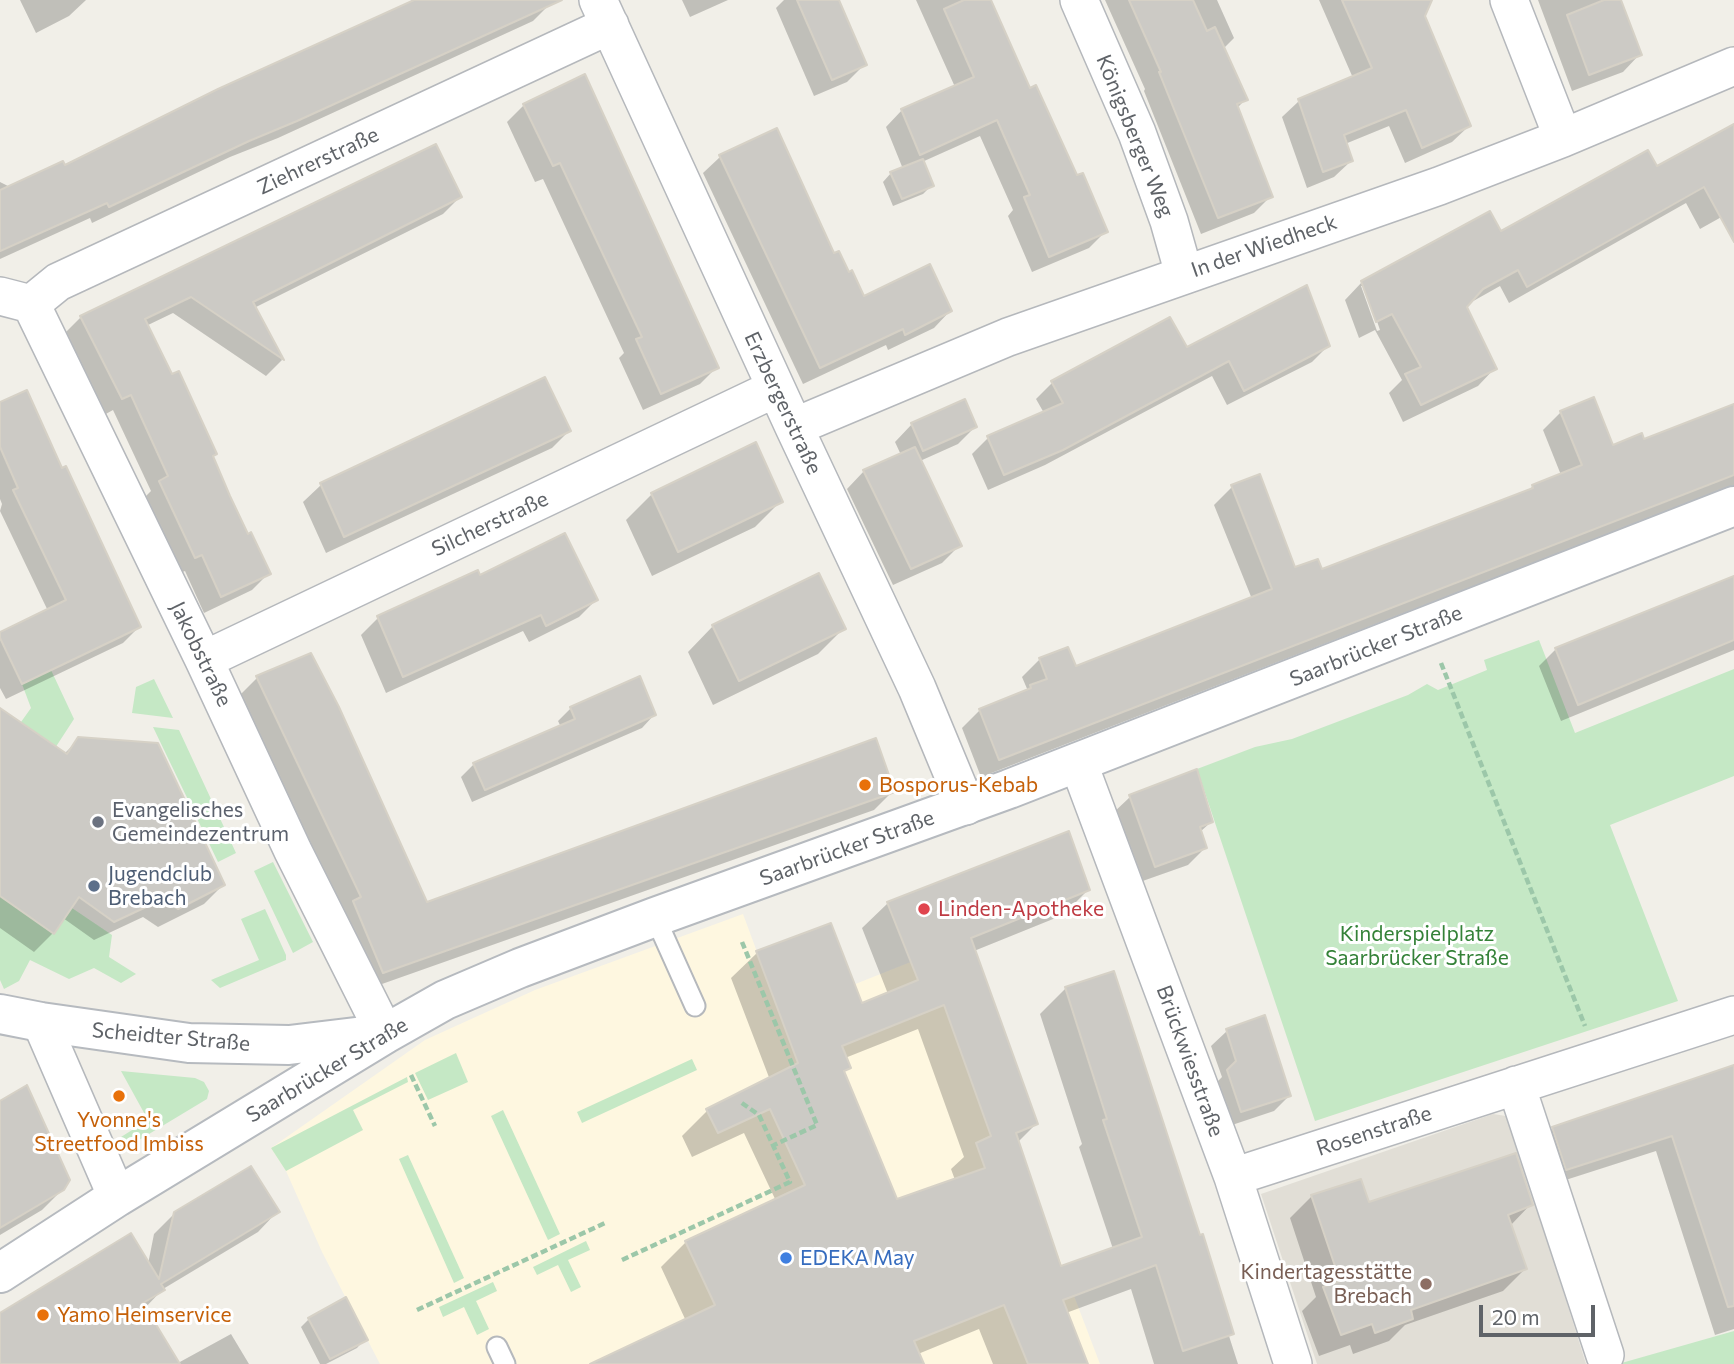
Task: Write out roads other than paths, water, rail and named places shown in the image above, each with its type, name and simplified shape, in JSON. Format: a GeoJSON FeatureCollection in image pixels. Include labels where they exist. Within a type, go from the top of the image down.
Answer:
{"type":"FeatureCollection","features":[{"type":"Feature","properties":{"kind":"main road","name":"Saarbrücker Straße"},"geometry":{"type":"LineString","coordinates":[[0,1273],[117,1197],[445,1000],[520,968],[655,917],[966,806],[1734,506]]}},
{"type":"Feature","properties":{"kind":"main road","name":"Scheidter Straße"},"geometry":{"type":"LineString","coordinates":[[0,1014],[162,1040],[229,1045],[289,1045],[385,1034]]}},
{"type":"Feature","properties":{"kind":"street","name":"Königsberger Weg"},"geometry":{"type":"LineString","coordinates":[[1079,0],[1137,133],[1169,221],[1184,274]]}},
{"type":"Feature","properties":{"kind":"street"},"geometry":{"type":"LineString","coordinates":[[1509,0],[1563,138]]}},
{"type":"Feature","properties":{"kind":"street","name":"Ziehrerstraße"},"geometry":{"type":"LineString","coordinates":[[15,300],[58,282],[604,13]]}},
{"type":"Feature","properties":{"kind":"street","name":"Erzbergerstraße"},"geometry":{"type":"LineString","coordinates":[[604,13],[794,427],[918,688],[966,806]]}},
{"type":"Feature","properties":{"kind":"street","name":"In der Wiedheck"},"geometry":{"type":"LineString","coordinates":[[794,427],[1007,337],[1439,186],[1563,138],[1734,66]]}},
{"type":"Feature","properties":{"kind":"street","name":"Jakobstraße"},"geometry":{"type":"LineString","coordinates":[[15,300],[204,660],[293,852],[385,1034]]}},
{"type":"Feature","properties":{"kind":"street","name":"Silcherstraße"},"geometry":{"type":"LineString","coordinates":[[204,660],[776,388]]}},
{"type":"Feature","properties":{"kind":"street","name":"Brückwiesstraße"},"geometry":{"type":"LineString","coordinates":[[1078,762],[1233,1177],[1293,1364]]}},
{"type":"Feature","properties":{"kind":"street","name":"Rosenstraße"},"geometry":{"type":"LineString","coordinates":[[1233,1177],[1734,1015]]}},
{"type":"Feature","properties":{"kind":"street"},"geometry":{"type":"LineString","coordinates":[[41,1022],[117,1197]]}},
{"type":"Feature","properties":{"kind":"street"},"geometry":{"type":"LineString","coordinates":[[1516,1085],[1605,1354]]}},
{"type":"Feature","properties":{"kind":"lane"},"geometry":{"type":"LineString","coordinates":[[655,917],[695,1006]]}},
{"type":"Feature","properties":{"kind":"place","name":"Bosporus-Kebab"},"geometry":{"type":"Point","coordinates":[865,785]}},
{"type":"Feature","properties":{"kind":"place","name":"Evangelisches Gemeindezentrum"},"geometry":{"type":"Point","coordinates":[98,822]}},
{"type":"Feature","properties":{"kind":"place","name":"Jugendclub Brebach"},"geometry":{"type":"Point","coordinates":[94,886]}},
{"type":"Feature","properties":{"kind":"place","name":"Linden-Apotheke"},"geometry":{"type":"Point","coordinates":[924,909]}},
{"type":"Feature","properties":{"kind":"place","name":"Yvonne's Streetfood Imbiss"},"geometry":{"type":"Point","coordinates":[119,1096]}},
{"type":"Feature","properties":{"kind":"place","name":"EDEKA May"},"geometry":{"type":"Point","coordinates":[786,1258]}},
{"type":"Feature","properties":{"kind":"place","name":"Kindertagesstätte Brebach"},"geometry":{"type":"Point","coordinates":[1426,1284]}},
{"type":"Feature","properties":{"kind":"place","name":"Yamo Heimservice"},"geometry":{"type":"Point","coordinates":[43,1315]}},
{"type":"Feature","properties":{"kind":"park label","name":"Kinderspielplatz Saarbrücker Straße"},"geometry":{"type":"Point","coordinates":[1417,946]}}]}
